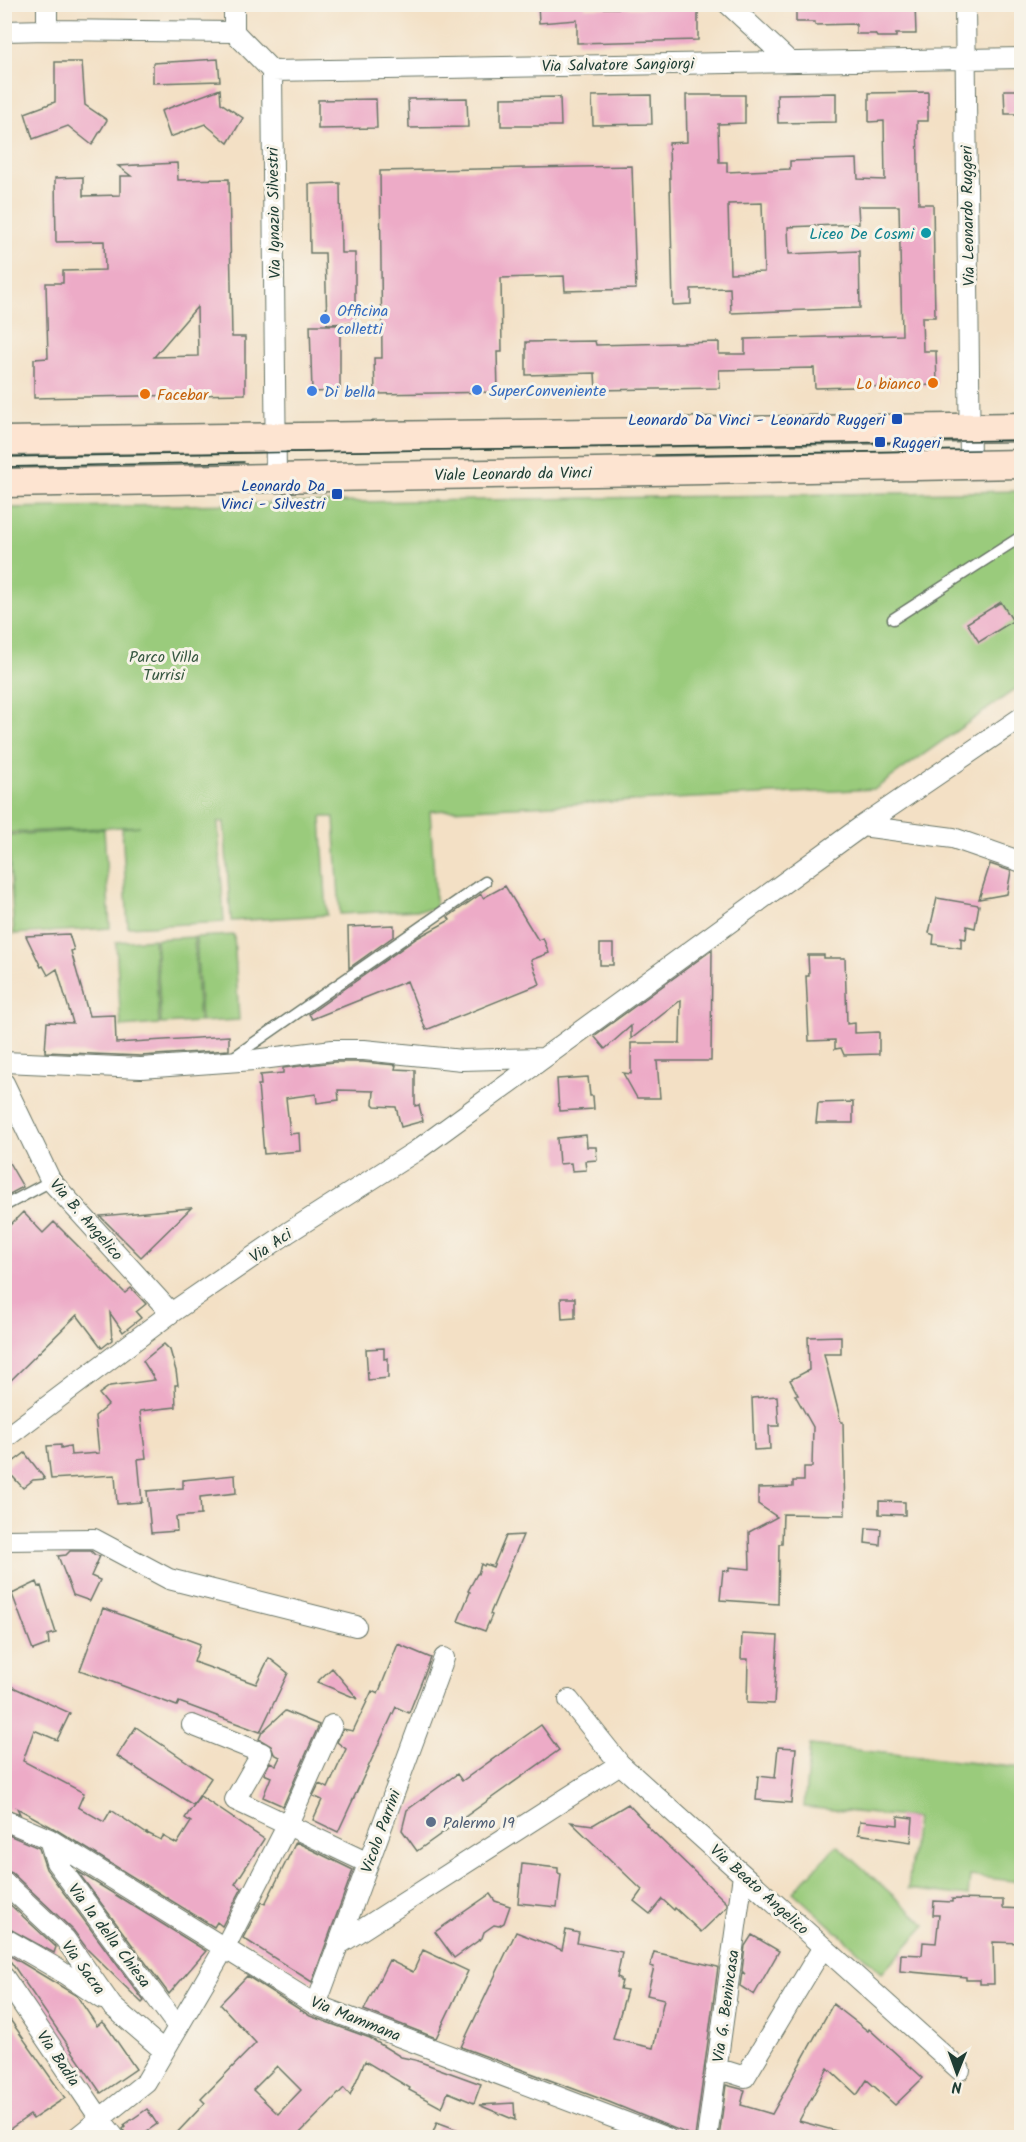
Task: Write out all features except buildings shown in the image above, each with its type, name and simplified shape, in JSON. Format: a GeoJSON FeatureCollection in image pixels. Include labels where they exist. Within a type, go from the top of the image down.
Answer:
{"type":"FeatureCollection","features":[{"type":"Feature","properties":{"kind":"street"},"geometry":{"type":"LineString","coordinates":[[47,4],[47,30]]}},
{"type":"Feature","properties":{"kind":"street"},"geometry":{"type":"LineString","coordinates":[[234,4],[234,32],[272,71]]}},
{"type":"Feature","properties":{"kind":"street"},"geometry":{"type":"LineString","coordinates":[[728,4],[789,61]]}},
{"type":"Feature","properties":{"kind":"street","name":"Via Leonardo Ruggeri"},"geometry":{"type":"LineString","coordinates":[[965,4],[970,465]]}},
{"type":"Feature","properties":{"kind":"street"},"geometry":{"type":"LineString","coordinates":[[4,32],[47,30],[234,32]]}},
{"type":"Feature","properties":{"kind":"street","name":"Via Salvatore Sangiorgi"},"geometry":{"type":"LineString","coordinates":[[272,71],[1022,58]]}},
{"type":"Feature","properties":{"kind":"street","name":"Via Ignazio Silvestri"},"geometry":{"type":"LineString","coordinates":[[272,71],[276,478]]}},
{"type":"Feature","properties":{"kind":"street"},"geometry":{"type":"LineString","coordinates":[[4,441],[1022,427]]}},
{"type":"Feature","properties":{"kind":"street","name":"Viale Leonardo da Vinci"},"geometry":{"type":"LineString","coordinates":[[4,483],[1022,464]]}},
{"type":"Feature","properties":{"kind":"street","name":"Via Aci"},"geometry":{"type":"LineString","coordinates":[[4,1439],[171,1313],[289,1232],[416,1151],[862,826],[1022,717]]}},
{"type":"Feature","properties":{"kind":"street"},"geometry":{"type":"LineString","coordinates":[[862,826],[953,838],[1022,862]]}},
{"type":"Feature","properties":{"kind":"street"},"geometry":{"type":"LineString","coordinates":[[4,1062],[141,1068],[333,1050],[364,1050],[462,1060],[541,1059]]}},
{"type":"Feature","properties":{"kind":"street","name":"Via B. Angelico"},"geometry":{"type":"LineString","coordinates":[[4,1083],[51,1181],[171,1313]]}},
{"type":"Feature","properties":{"kind":"street"},"geometry":{"type":"LineString","coordinates":[[4,1540],[94,1539],[169,1579],[356,1626]]}},
{"type":"Feature","properties":{"kind":"street","name":"Vicolo Parrini"},"geometry":{"type":"LineString","coordinates":[[316,2005],[444,1658]]}},
{"type":"Feature","properties":{"kind":"street","name":"Via Beato Angelico"},"geometry":{"type":"LineString","coordinates":[[569,1700],[620,1764],[960,2070]]}},
{"type":"Feature","properties":{"kind":"street"},"geometry":{"type":"LineString","coordinates":[[192,1725],[262,1753],[235,1800],[368,1863]]}},
{"type":"Feature","properties":{"kind":"street"},"geometry":{"type":"LineString","coordinates":[[76,2138],[146,2082],[225,1947],[287,1826],[332,1725]]}},
{"type":"Feature","properties":{"kind":"street"},"geometry":{"type":"LineString","coordinates":[[338,1945],[620,1764]]}},
{"type":"Feature","properties":{"kind":"street","name":"Via Mammana"},"geometry":{"type":"LineString","coordinates":[[4,1820],[49,1839],[316,2005],[667,2138]]}},
{"type":"Feature","properties":{"kind":"street","name":"Via 1a della Chiesa"},"geometry":{"type":"LineString","coordinates":[[49,1839],[56,1862],[178,2027]]}},
{"type":"Feature","properties":{"kind":"street","name":"Via G. Benincasa"},"geometry":{"type":"LineString","coordinates":[[707,2138],[743,1875]]}},
{"type":"Feature","properties":{"kind":"street","name":"Via Sacra"},"geometry":{"type":"LineString","coordinates":[[4,1882],[64,1940],[112,2006],[164,2051]]}},
{"type":"Feature","properties":{"kind":"street"},"geometry":{"type":"LineString","coordinates":[[4,1938],[56,1968],[112,2006]]}},
{"type":"Feature","properties":{"kind":"street"},"geometry":{"type":"LineString","coordinates":[[716,2068],[745,2077],[823,1947]]}},
{"type":"Feature","properties":{"kind":"street","name":"Via Badia"},"geometry":{"type":"LineString","coordinates":[[4,1977],[101,2120],[116,2138]]}},
{"type":"Feature","properties":{"kind":"lane"},"geometry":{"type":"LineString","coordinates":[[893,619],[1022,536]]}},
{"type":"Feature","properties":{"kind":"lane"},"geometry":{"type":"LineString","coordinates":[[228,1061],[485,882]]}},
{"type":"Feature","properties":{"kind":"lane"},"geometry":{"type":"LineString","coordinates":[[4,1206],[51,1181]]}},
{"type":"Feature","properties":{"kind":"green space","name":"Parco Villa Turrisi"},"geometry":{"type":"Polygon","coordinates":[[[1021,491],[1021,685],[875,789],[430,811],[436,909],[340,914],[334,817],[321,817],[327,915],[231,921],[224,822],[218,822],[224,922],[128,927],[122,828],[140,826],[5,833],[5,508],[1021,491]]]}},
{"type":"Feature","properties":{"kind":"green space"},"geometry":{"type":"Polygon","coordinates":[[[104,829],[110,928],[14,934],[8,835],[104,829]]]}},
{"type":"Feature","properties":{"kind":"green space"},"geometry":{"type":"Polygon","coordinates":[[[234,935],[239,1020],[201,1022],[196,937],[234,935]]]}},
{"type":"Feature","properties":{"kind":"green space"},"geometry":{"type":"Polygon","coordinates":[[[194,937],[199,1022],[161,1024],[156,939],[194,937]]]}},
{"type":"Feature","properties":{"kind":"green space"},"geometry":{"type":"Polygon","coordinates":[[[154,939],[159,1024],[121,1027],[116,942],[154,939]]]}},
{"type":"Feature","properties":{"kind":"green space"},"geometry":{"type":"Polygon","coordinates":[[[810,1745],[1021,1768],[1021,1882],[970,1876],[968,1896],[908,1889],[916,1818],[804,1807],[810,1745]]]}},
{"type":"Feature","properties":{"kind":"green space"},"geometry":{"type":"Polygon","coordinates":[[[837,1845],[926,1925],[882,1973],[793,1892],[837,1845]]]}},
{"type":"Feature","properties":{"kind":"tram line"},"geometry":{"type":"LineString","coordinates":[[4,457],[1022,440]]}},
{"type":"Feature","properties":{"kind":"tram line"},"geometry":{"type":"LineString","coordinates":[[655,455],[979,450]]}},
{"type":"Feature","properties":{"kind":"tram line"},"geometry":{"type":"LineString","coordinates":[[4,467],[244,462]]}},
{"type":"Feature","properties":{"kind":"place","name":"Liceo De Cosmi"},"geometry":{"type":"Point","coordinates":[926,233]}},
{"type":"Feature","properties":{"kind":"place","name":"Officina colletti"},"geometry":{"type":"Point","coordinates":[325,319]}},
{"type":"Feature","properties":{"kind":"place","name":"Lo bianco"},"geometry":{"type":"Point","coordinates":[933,383]}},
{"type":"Feature","properties":{"kind":"place","name":"SuperConveniente"},"geometry":{"type":"Point","coordinates":[477,390]}},
{"type":"Feature","properties":{"kind":"place","name":"Di bella"},"geometry":{"type":"Point","coordinates":[312,391]}},
{"type":"Feature","properties":{"kind":"place","name":"Facebar"},"geometry":{"type":"Point","coordinates":[145,394]}},
{"type":"Feature","properties":{"kind":"place","name":"Leonardo Da Vinci - Leonardo Ruggeri"},"geometry":{"type":"Point","coordinates":[897,419]}},
{"type":"Feature","properties":{"kind":"place","name":"Ruggeri"},"geometry":{"type":"Point","coordinates":[880,442]}},
{"type":"Feature","properties":{"kind":"place","name":"Leonardo Da Vinci - Silvestri"},"geometry":{"type":"Point","coordinates":[337,494]}},
{"type":"Feature","properties":{"kind":"place","name":"Palermo 19"},"geometry":{"type":"Point","coordinates":[431,1822]}}]}
